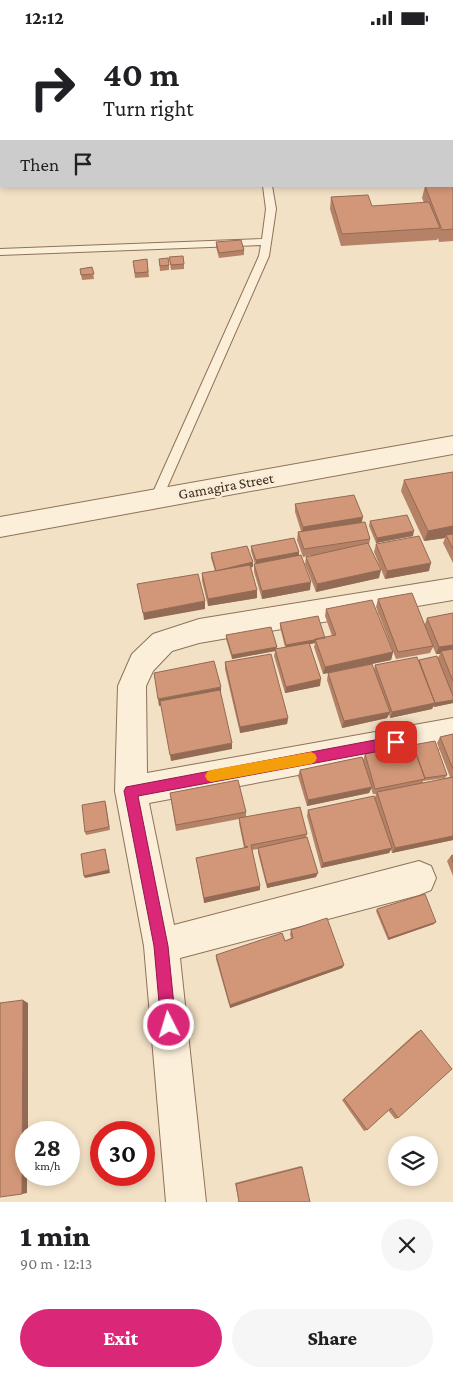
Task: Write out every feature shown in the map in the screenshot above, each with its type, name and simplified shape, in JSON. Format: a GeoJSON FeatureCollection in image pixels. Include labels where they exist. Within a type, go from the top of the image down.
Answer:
{"type":"FeatureCollection","features":[{"type":"Feature","properties":{"kind":"street","name":"Gamagira Street"},"geometry":{"type":"LineString","coordinates":[[0,527],[453,445]]}},
{"type":"Feature","properties":{"kind":"street"},"geometry":{"type":"LineString","coordinates":[[186,1202],[161,946],[131,791],[132,686],[142,663],[163,643],[199,631],[453,589]]}},
{"type":"Feature","properties":{"kind":"street"},"geometry":{"type":"LineString","coordinates":[[131,791],[453,732]]}},
{"type":"Feature","properties":{"kind":"street"},"geometry":{"type":"LineString","coordinates":[[161,946],[419,879]]}},
{"type":"Feature","properties":{"kind":"lane"},"geometry":{"type":"LineString","coordinates":[[156,499],[264,256],[271,209],[267,187]]}},
{"type":"Feature","properties":{"kind":"lane"},"geometry":{"type":"LineString","coordinates":[[0,252],[266,242]]}},
{"type":"Feature","properties":{"kind":"building"},"geometry":{"type":"Polygon","coordinates":[[[425,187],[453,187],[453,229],[442,230],[425,187]]]}},
{"type":"Feature","properties":{"kind":"building"},"geometry":{"type":"Polygon","coordinates":[[[368,195],[372,206],[429,202],[440,228],[342,234],[331,197],[368,195]]]}},
{"type":"Feature","properties":{"kind":"building"},"geometry":{"type":"Polygon","coordinates":[[[241,240],[244,250],[219,253],[216,242],[241,240]]]}},
{"type":"Feature","properties":{"kind":"building"},"geometry":{"type":"Polygon","coordinates":[[[183,256],[184,264],[171,265],[169,257],[183,256]]]}},
{"type":"Feature","properties":{"kind":"building"},"geometry":{"type":"Polygon","coordinates":[[[168,258],[169,265],[160,266],[159,259],[168,258]]]}},
{"type":"Feature","properties":{"kind":"building"},"geometry":{"type":"Polygon","coordinates":[[[147,259],[148,272],[135,273],[133,261],[147,259]]]}},
{"type":"Feature","properties":{"kind":"building"},"geometry":{"type":"Polygon","coordinates":[[[92,267],[94,274],[81,275],[80,269],[92,267]]]}},
{"type":"Feature","properties":{"kind":"building"},"geometry":{"type":"Polygon","coordinates":[[[453,472],[453,526],[428,531],[404,480],[453,472]]]}},
{"type":"Feature","properties":{"kind":"building"},"geometry":{"type":"Polygon","coordinates":[[[354,495],[363,517],[303,527],[295,504],[354,495]]]}},
{"type":"Feature","properties":{"kind":"building"},"geometry":{"type":"Polygon","coordinates":[[[407,515],[414,531],[377,538],[370,521],[407,515]]]}},
{"type":"Feature","properties":{"kind":"building"},"geometry":{"type":"Polygon","coordinates":[[[365,522],[370,539],[304,549],[298,532],[365,522]]]}},
{"type":"Feature","properties":{"kind":"building"},"geometry":{"type":"Polygon","coordinates":[[[453,534],[453,549],[446,535],[453,534]]]}},
{"type":"Feature","properties":{"kind":"building"},"geometry":{"type":"Polygon","coordinates":[[[419,536],[431,563],[387,571],[376,544],[419,536]]]}},
{"type":"Feature","properties":{"kind":"building"},"geometry":{"type":"Polygon","coordinates":[[[294,538],[299,552],[256,560],[251,546],[294,538]]]}},
{"type":"Feature","properties":{"kind":"building"},"geometry":{"type":"Polygon","coordinates":[[[368,543],[381,570],[317,584],[306,557],[368,543]]]}},
{"type":"Feature","properties":{"kind":"building"},"geometry":{"type":"Polygon","coordinates":[[[247,546],[253,562],[216,571],[211,553],[247,546]]]}},
{"type":"Feature","properties":{"kind":"building"},"geometry":{"type":"Polygon","coordinates":[[[301,555],[311,582],[262,591],[254,564],[301,555]]]}},
{"type":"Feature","properties":{"kind":"building"},"geometry":{"type":"Polygon","coordinates":[[[250,565],[257,590],[208,599],[202,573],[250,565]]]}},
{"type":"Feature","properties":{"kind":"building"},"geometry":{"type":"Polygon","coordinates":[[[198,574],[205,601],[143,613],[137,584],[198,574]]]}},
{"type":"Feature","properties":{"kind":"building"},"geometry":{"type":"Polygon","coordinates":[[[412,593],[433,646],[398,652],[378,599],[412,593]]]}},
{"type":"Feature","properties":{"kind":"building"},"geometry":{"type":"Polygon","coordinates":[[[372,600],[393,652],[325,667],[315,639],[336,635],[326,609],[372,600]]]}},
{"type":"Feature","properties":{"kind":"building"},"geometry":{"type":"Polygon","coordinates":[[[453,613],[453,645],[439,647],[427,618],[453,613]]]}},
{"type":"Feature","properties":{"kind":"building"},"geometry":{"type":"Polygon","coordinates":[[[318,616],[325,638],[286,645],[280,623],[318,616]]]}},
{"type":"Feature","properties":{"kind":"building"},"geometry":{"type":"Polygon","coordinates":[[[271,627],[277,647],[232,655],[226,635],[271,627]]]}},
{"type":"Feature","properties":{"kind":"building"},"geometry":{"type":"Polygon","coordinates":[[[309,643],[321,679],[286,687],[275,649],[309,643]]]}},
{"type":"Feature","properties":{"kind":"building"},"geometry":{"type":"Polygon","coordinates":[[[453,649],[453,681],[441,651],[453,649]]]}},
{"type":"Feature","properties":{"kind":"building"},"geometry":{"type":"Polygon","coordinates":[[[271,654],[288,718],[240,727],[225,662],[271,654]]]}},
{"type":"Feature","properties":{"kind":"building"},"geometry":{"type":"Polygon","coordinates":[[[437,656],[453,700],[435,703],[419,660],[437,656]]]}},
{"type":"Feature","properties":{"kind":"building"},"geometry":{"type":"Polygon","coordinates":[[[417,657],[435,703],[392,712],[375,665],[417,657]]]}},
{"type":"Feature","properties":{"kind":"building"},"geometry":{"type":"Polygon","coordinates":[[[214,661],[221,687],[158,699],[154,673],[214,661]]]}},
{"type":"Feature","properties":{"kind":"building"},"geometry":{"type":"Polygon","coordinates":[[[372,664],[390,712],[344,721],[328,673],[372,664]]]}},
{"type":"Feature","properties":{"kind":"building"},"geometry":{"type":"Polygon","coordinates":[[[220,690],[232,743],[170,755],[160,701],[220,690]]]}},
{"type":"Feature","properties":{"kind":"building"},"geometry":{"type":"Polygon","coordinates":[[[453,734],[453,769],[440,737],[453,734]]]}},
{"type":"Feature","properties":{"kind":"building"},"geometry":{"type":"Polygon","coordinates":[[[435,741],[447,775],[425,778],[413,745],[435,741]]]}},
{"type":"Feature","properties":{"kind":"building"},"geometry":{"type":"Polygon","coordinates":[[[413,745],[425,779],[375,789],[365,754],[413,745]]]}},
{"type":"Feature","properties":{"kind":"building"},"geometry":{"type":"Polygon","coordinates":[[[362,757],[372,787],[308,800],[300,770],[362,757]]]}},
{"type":"Feature","properties":{"kind":"building"},"geometry":{"type":"Polygon","coordinates":[[[453,777],[453,836],[395,848],[377,792],[453,777]]]}},
{"type":"Feature","properties":{"kind":"building"},"geometry":{"type":"Polygon","coordinates":[[[238,780],[246,812],[176,825],[170,793],[238,780]]]}},
{"type":"Feature","properties":{"kind":"building"},"geometry":{"type":"Polygon","coordinates":[[[374,796],[392,848],[323,863],[308,810],[374,796]]]}},
{"type":"Feature","properties":{"kind":"building"},"geometry":{"type":"Polygon","coordinates":[[[105,801],[109,827],[85,832],[82,805],[105,801]]]}},
{"type":"Feature","properties":{"kind":"building"},"geometry":{"type":"Polygon","coordinates":[[[300,807],[307,834],[251,845],[260,886],[204,898],[196,858],[248,847],[245,846],[239,818],[300,807]]]}},
{"type":"Feature","properties":{"kind":"building"},"geometry":{"type":"Polygon","coordinates":[[[307,837],[318,873],[267,884],[258,848],[307,837]]]}},
{"type":"Feature","properties":{"kind":"building"},"geometry":{"type":"Polygon","coordinates":[[[105,849],[109,870],[84,876],[81,854],[105,849]]]}},
{"type":"Feature","properties":{"kind":"building"},"geometry":{"type":"Polygon","coordinates":[[[425,894],[436,922],[389,938],[377,909],[425,894]]]}},
{"type":"Feature","properties":{"kind":"building"},"geometry":{"type":"Polygon","coordinates":[[[327,918],[344,965],[230,1005],[216,955],[282,933],[285,941],[293,938],[291,930],[327,918]]]}},
{"type":"Feature","properties":{"kind":"building"},"geometry":{"type":"Polygon","coordinates":[[[23,1000],[22,1121],[15,1121],[15,1186],[22,1186],[22,1194],[0,1197],[0,1003],[23,1000]]]}},
{"type":"Feature","properties":{"kind":"building"},"geometry":{"type":"Polygon","coordinates":[[[421,1030],[452,1069],[398,1118],[391,1108],[367,1130],[344,1099],[421,1030]]]}},
{"type":"Feature","properties":{"kind":"building"},"geometry":{"type":"Polygon","coordinates":[[[302,1167],[310,1202],[239,1202],[236,1184],[302,1167]]]}},
{"type":"Feature","properties":{"kind":"slow traffic"},"geometry":{"type":"LineString","coordinates":[[211,776],[311,758]]}},
{"type":"Feature","properties":{"kind":"route"},"geometry":{"type":"LineString","coordinates":[[169,1025],[161,946],[131,791],[396,742]]}}]}
